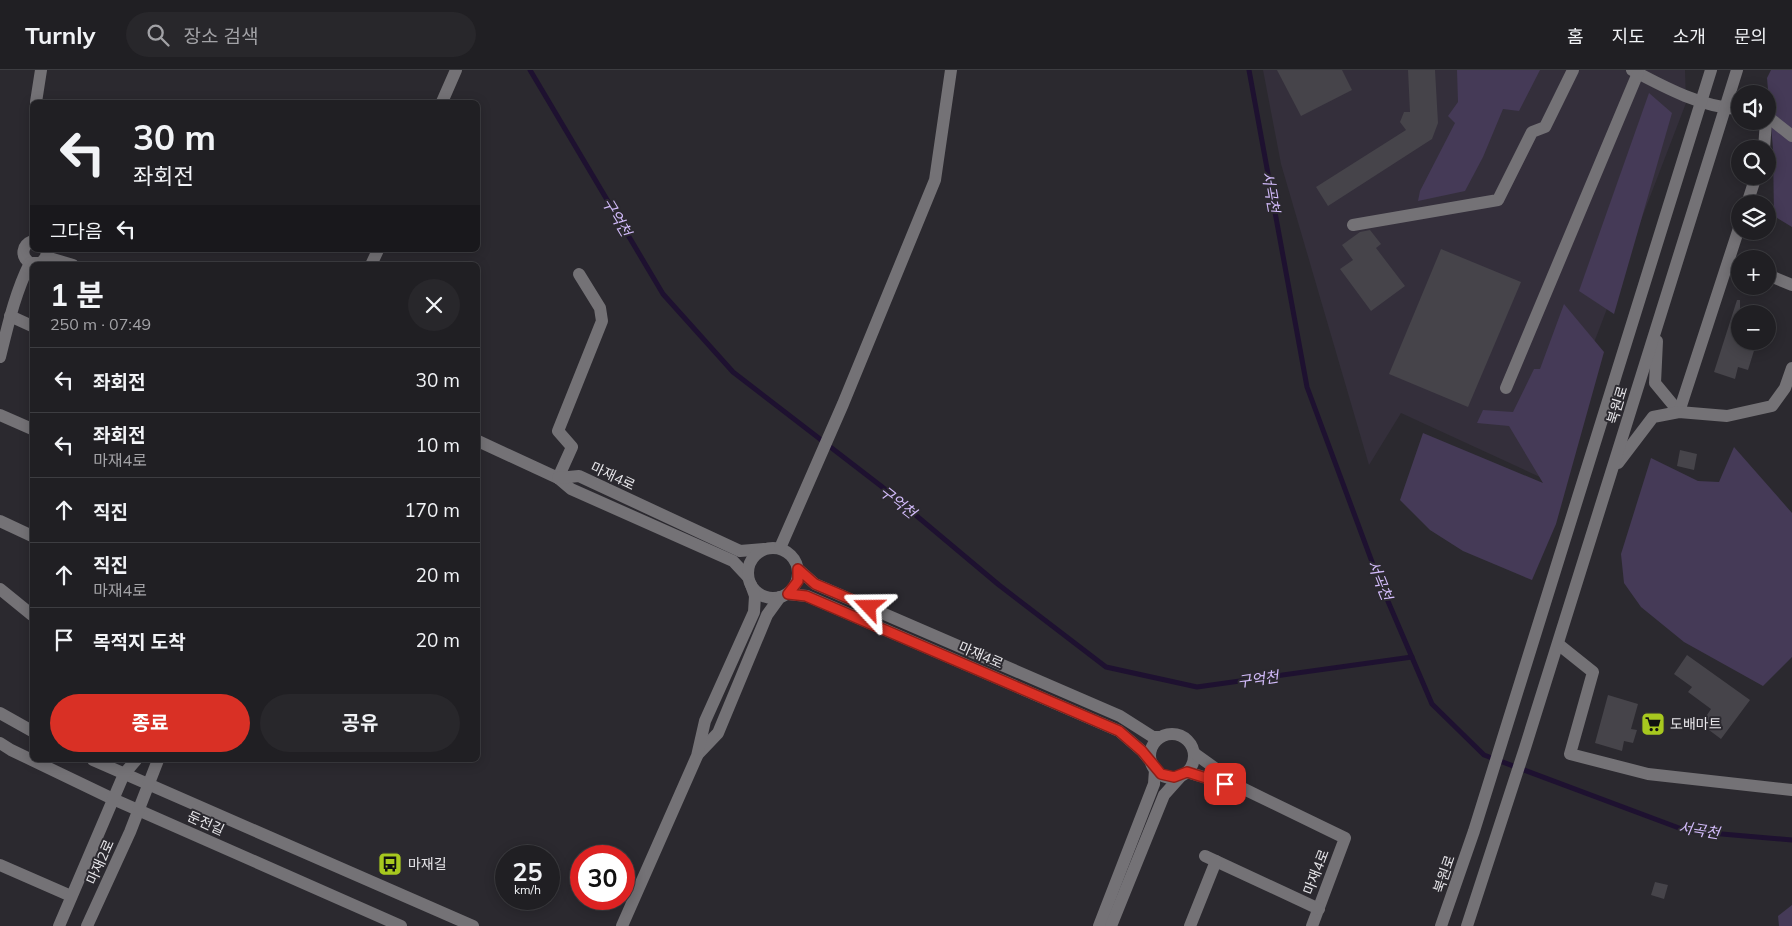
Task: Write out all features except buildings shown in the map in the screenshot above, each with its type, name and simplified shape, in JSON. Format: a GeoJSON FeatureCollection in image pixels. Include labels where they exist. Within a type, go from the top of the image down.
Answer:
{"type":"FeatureCollection","features":[{"type":"Feature","properties":{"kind":"street"},"geometry":{"type":"LineString","coordinates":[[36,100],[41,70]]}},
{"type":"Feature","properties":{"kind":"street"},"geometry":{"type":"LineString","coordinates":[[443,100],[456,70]]}},
{"type":"Feature","properties":{"kind":"street"},"geometry":{"type":"LineString","coordinates":[[780,548],[843,404],[935,180],[951,70]]}},
{"type":"Feature","properties":{"kind":"street"},"geometry":{"type":"LineString","coordinates":[[1353,225],[1498,200],[1532,132],[1545,126],[1573,70]]}},
{"type":"Feature","properties":{"kind":"street","name":"북원로"},"geometry":{"type":"LineString","coordinates":[[1441,926],[1504,738],[1711,70]]}},
{"type":"Feature","properties":{"kind":"street","name":"북원로"},"geometry":{"type":"LineString","coordinates":[[1467,926],[1526,748],[1736,70]]}},
{"type":"Feature","properties":{"kind":"street"},"geometry":{"type":"LineString","coordinates":[[1506,388],[1635,72],[1701,101],[1725,109],[1731,109]]}},
{"type":"Feature","properties":{"kind":"street"},"geometry":{"type":"LineString","coordinates":[[1776,123],[1792,136]]}},
{"type":"Feature","properties":{"kind":"street"},"geometry":{"type":"LineString","coordinates":[[0,357],[21,280],[30,263],[24,258],[23,250],[27,243],[30,242]]}},
{"type":"Feature","properties":{"kind":"street"},"geometry":{"type":"LineString","coordinates":[[46,253],[66,262]]}},
{"type":"Feature","properties":{"kind":"street"},"geometry":{"type":"LineString","coordinates":[[1679,412],[1731,270]]}},
{"type":"Feature","properties":{"kind":"street"},"geometry":{"type":"LineString","coordinates":[[558,478],[572,447],[558,431],[602,321],[600,308],[578,274]]}},
{"type":"Feature","properties":{"kind":"street"},"geometry":{"type":"LineString","coordinates":[[1776,278],[1792,285]]}},
{"type":"Feature","properties":{"kind":"street"},"geometry":{"type":"LineString","coordinates":[[10,316],[30,325]]}},
{"type":"Feature","properties":{"kind":"street"},"geometry":{"type":"LineString","coordinates":[[1658,323],[1655,382],[1679,412]]}},
{"type":"Feature","properties":{"kind":"street"},"geometry":{"type":"LineString","coordinates":[[1612,470],[1653,417],[1679,412],[1727,416],[1772,406],[1786,388],[1792,368]]}},
{"type":"Feature","properties":{"kind":"street"},"geometry":{"type":"LineString","coordinates":[[0,415],[30,428]]}},
{"type":"Feature","properties":{"kind":"street","name":"마재4로"},"geometry":{"type":"LineString","coordinates":[[480,442],[558,478],[571,490],[733,562],[750,581]]}},
{"type":"Feature","properties":{"kind":"street","name":"마재4로"},"geometry":{"type":"LineString","coordinates":[[558,478],[579,476],[740,551],[764,549]]}},
{"type":"Feature","properties":{"kind":"street"},"geometry":{"type":"LineString","coordinates":[[0,522],[30,535]]}},
{"type":"Feature","properties":{"kind":"street"},"geometry":{"type":"LineString","coordinates":[[622,926],[697,756],[705,721],[754,612],[755,596],[750,581],[751,560],[764,549],[780,548],[794,557],[798,569],[798,581],[767,615],[718,733],[697,756]]}},
{"type":"Feature","properties":{"kind":"street","name":"마재4로"},"geometry":{"type":"LineString","coordinates":[[798,569],[815,584],[1120,716],[1153,737],[1160,737]]}},
{"type":"Feature","properties":{"kind":"street"},"geometry":{"type":"LineString","coordinates":[[750,581],[764,596],[784,595]]}},
{"type":"Feature","properties":{"kind":"street"},"geometry":{"type":"LineString","coordinates":[[0,590],[30,613]]}},
{"type":"Feature","properties":{"kind":"street","name":"마재4로"},"geometry":{"type":"LineString","coordinates":[[784,595],[806,596],[1119,731],[1142,751],[1153,766]]}},
{"type":"Feature","properties":{"kind":"street"},"geometry":{"type":"LineString","coordinates":[[1558,644],[1593,672],[1570,754],[1648,774],[1792,790]]}},
{"type":"Feature","properties":{"kind":"street"},"geometry":{"type":"LineString","coordinates":[[0,713],[30,730]]}},
{"type":"Feature","properties":{"kind":"street"},"geometry":{"type":"LineString","coordinates":[[1099,926],[1154,784],[1151,749],[1160,737],[1174,734],[1181,736],[1187,740],[1194,753],[1193,760],[1184,774],[1164,796],[1111,926]]}},
{"type":"Feature","properties":{"kind":"street","name":"둔전길"},"geometry":{"type":"LineString","coordinates":[[0,743],[30,760]]}},
{"type":"Feature","properties":{"kind":"street","name":"마재4로"},"geometry":{"type":"LineString","coordinates":[[1194,753],[1244,789],[1345,838],[1312,926]]}},
{"type":"Feature","properties":{"kind":"street","name":"둔전길"},"geometry":{"type":"LineString","coordinates":[[35,762],[113,799],[401,926]]}},
{"type":"Feature","properties":{"kind":"street","name":"둔전길"},"geometry":{"type":"LineString","coordinates":[[97,762],[473,926]]}},
{"type":"Feature","properties":{"kind":"street","name":"마재2로"},"geometry":{"type":"LineString","coordinates":[[59,926],[124,774],[134,762]]}},
{"type":"Feature","properties":{"kind":"street","name":"마재2로"},"geometry":{"type":"LineString","coordinates":[[87,926],[139,810],[157,762]]}},
{"type":"Feature","properties":{"kind":"street"},"geometry":{"type":"LineString","coordinates":[[1153,766],[1167,777],[1184,774]]}},
{"type":"Feature","properties":{"kind":"street","name":"마재4로"},"geometry":{"type":"LineString","coordinates":[[1184,774],[1244,789]]}},
{"type":"Feature","properties":{"kind":"street","name":"마재4로"},"geometry":{"type":"LineString","coordinates":[[1190,926],[1211,858],[1318,909]]}},
{"type":"Feature","properties":{"kind":"street","name":"마재2로"},"geometry":{"type":"LineString","coordinates":[[0,865],[71,896]]}},
{"type":"Feature","properties":{"kind":"shaded area"},"geometry":{"type":"Polygon","coordinates":[[[1263,70],[1685,70],[1686,103],[1542,478],[1401,413],[1369,465],[1281,164],[1263,70]]]}},
{"type":"Feature","properties":{"kind":"shaded area"},"geometry":{"type":"Polygon","coordinates":[[[1457,70],[1540,70],[1519,111],[1503,109],[1483,157],[1465,191],[1418,201],[1420,191],[1455,123],[1448,116],[1458,102],[1457,70]]]}},
{"type":"Feature","properties":{"kind":"shaded area"},"geometry":{"type":"Polygon","coordinates":[[[1771,70],[1792,70],[1792,227],[1776,217],[1776,195],[1774,195],[1774,185],[1776,185],[1776,140],[1772,140],[1771,130],[1776,130],[1776,85],[1768,85],[1767,78],[1771,70]]]}},
{"type":"Feature","properties":{"kind":"shaded area"},"geometry":{"type":"Polygon","coordinates":[[[1649,93],[1672,113],[1614,314],[1579,291],[1649,93]]]}},
{"type":"Feature","properties":{"kind":"shaded area"},"geometry":{"type":"Polygon","coordinates":[[[1564,304],[1604,352],[1556,524],[1532,580],[1463,551],[1430,530],[1400,500],[1423,433],[1543,483],[1509,426],[1477,423],[1483,410],[1513,412],[1534,369],[1540,369],[1564,304]]]}},
{"type":"Feature","properties":{"kind":"shaded area"},"geometry":{"type":"Polygon","coordinates":[[[1734,447],[1792,513],[1792,657],[1763,686],[1684,642],[1641,607],[1624,583],[1621,554],[1651,458],[1698,481],[1719,482],[1734,447]]]}},
{"type":"Feature","properties":{"kind":"shaded area"},"geometry":{"type":"Polygon","coordinates":[[[1792,905],[1792,926],[1779,926],[1778,916],[1792,905]]]}},
{"type":"Feature","properties":{"kind":"waterway","name":"구억천"},"geometry":{"type":"LineString","coordinates":[[530,70],[663,294],[733,372],[881,486],[999,585],[1106,667],[1197,687],[1412,657]]}},
{"type":"Feature","properties":{"kind":"waterway","name":"서곡천"},"geometry":{"type":"LineString","coordinates":[[1249,70],[1307,387],[1378,578],[1432,704],[1484,755],[1687,831],[1792,840]]}},
{"type":"Feature","properties":{"kind":"place","name":"도배마트"},"geometry":{"type":"Point","coordinates":[1653,724]}},
{"type":"Feature","properties":{"kind":"place","name":"마재길"},"geometry":{"type":"Point","coordinates":[390,864]}},
{"type":"Feature","properties":{"kind":"route"},"geometry":{"type":"LineString","coordinates":[[869,607],[815,584],[798,569],[798,581],[788,594],[806,596],[1119,731],[1142,751],[1155,770],[1167,777],[1181,776],[1187,772],[1225,784]]}}]}
